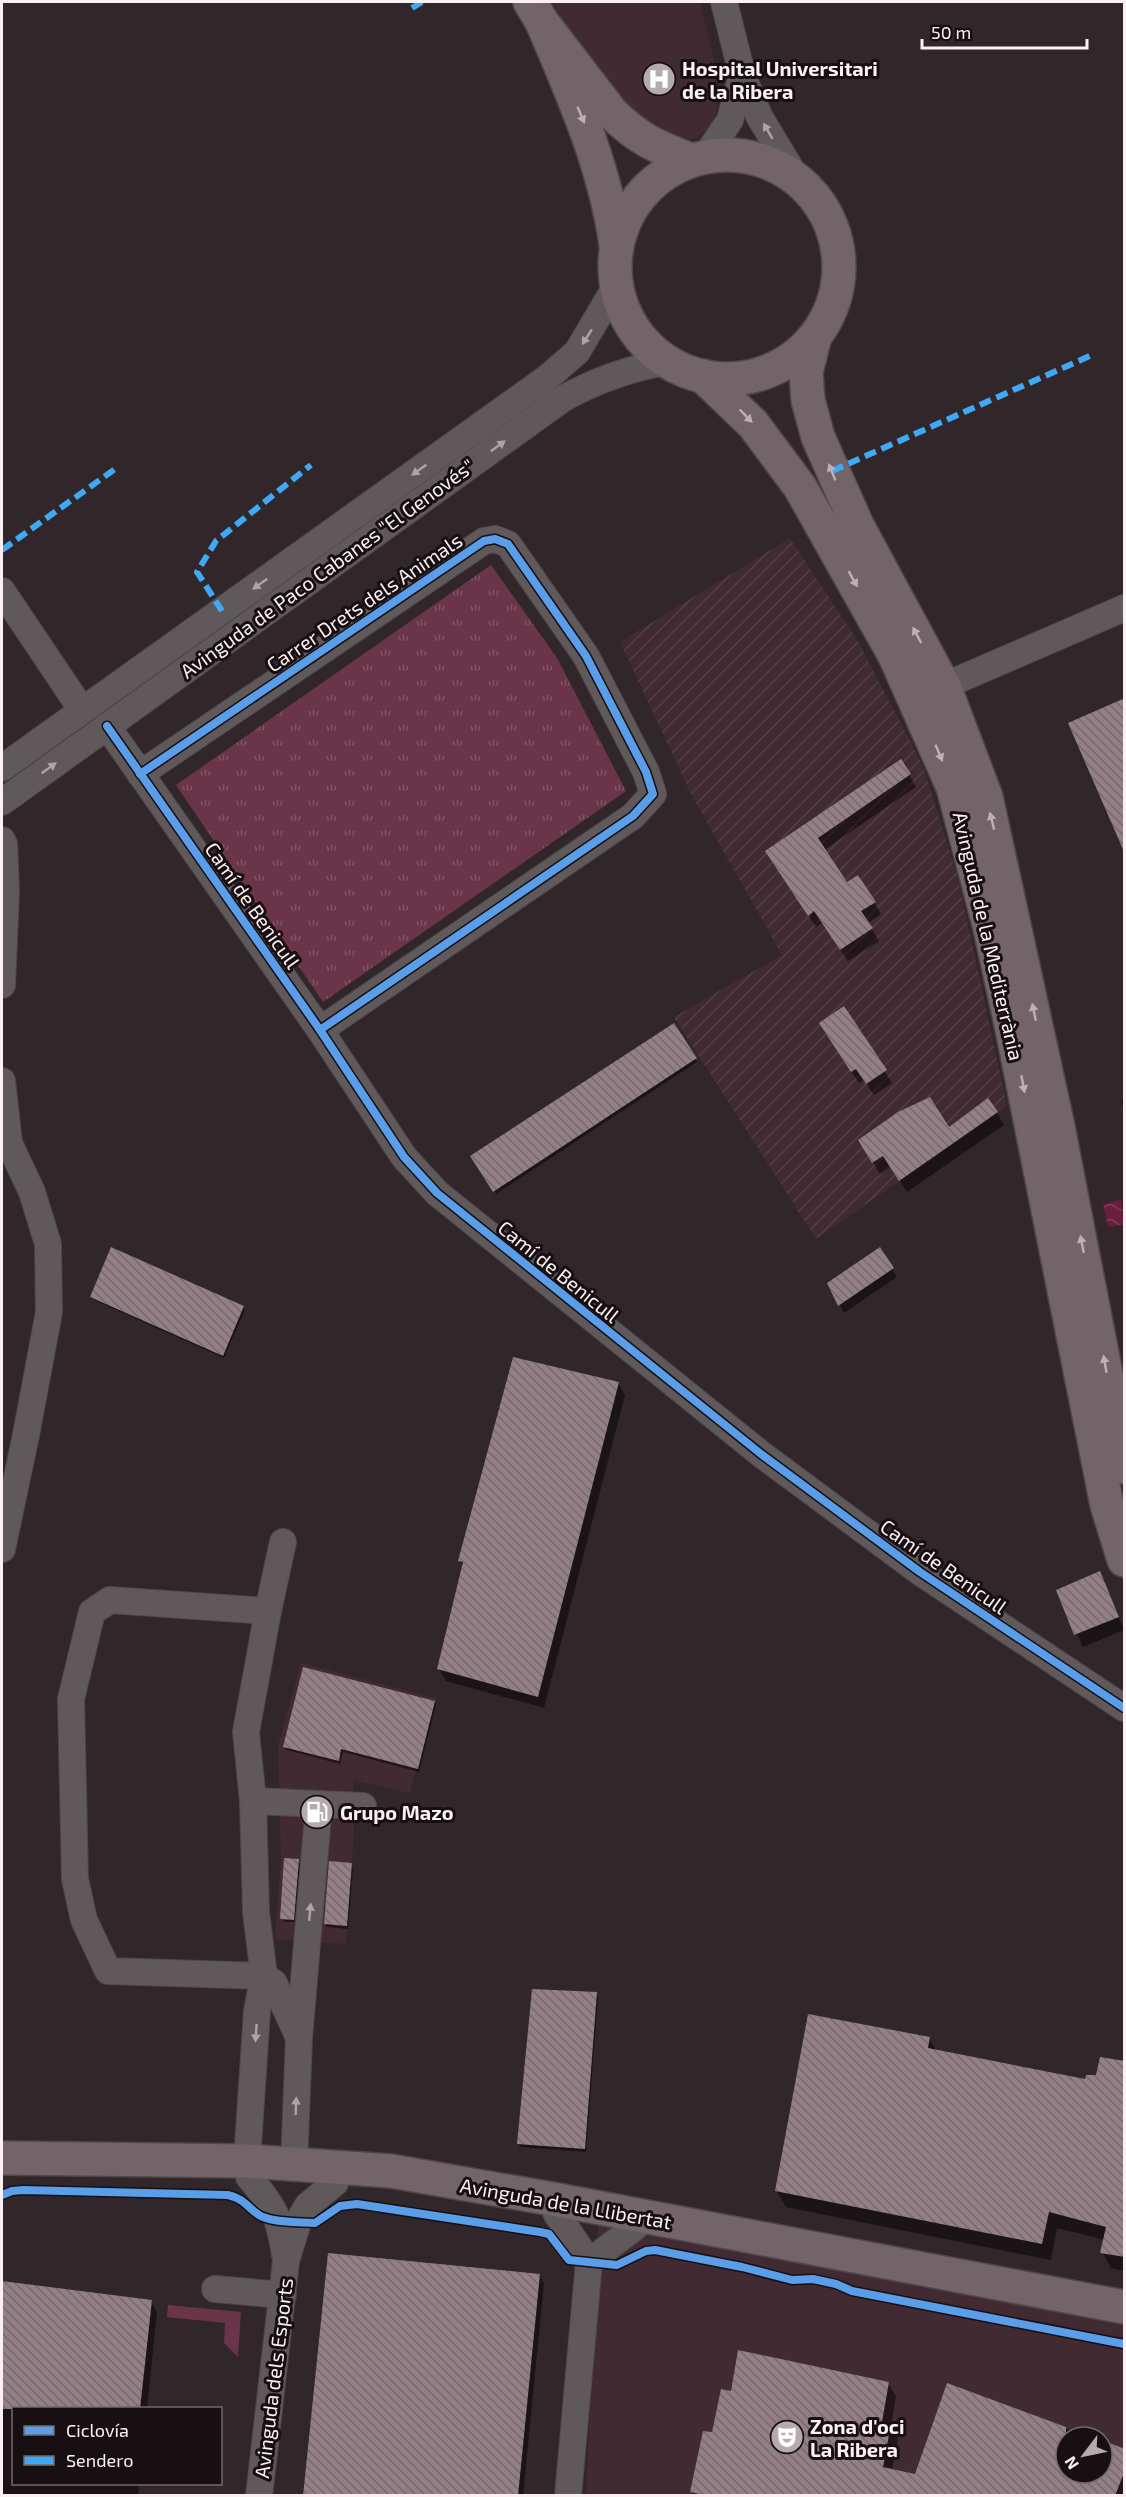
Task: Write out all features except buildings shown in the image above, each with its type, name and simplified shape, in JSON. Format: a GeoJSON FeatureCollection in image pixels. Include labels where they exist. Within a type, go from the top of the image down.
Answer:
{"type":"FeatureCollection","features":[{"type":"Feature","properties":{"kind":"main road"},"geometry":{"type":"LineString","coordinates":[[534,8],[612,113],[624,125],[644,141],[698,159]]}},
{"type":"Feature","properties":{"kind":"main road"},"geometry":{"type":"LineString","coordinates":[[534,8],[587,130],[611,212],[616,248],[616,286],[626,316],[643,341],[667,362],[683,371],[736,380],[761,375],[778,367],[802,352],[814,340]]}},
{"type":"Feature","properties":{"kind":"main road","name":"Avinguda de la Mediterrània"},"geometry":{"type":"LineString","coordinates":[[698,159],[730,155],[754,159],[778,167],[798,181],[819,204],[833,233],[838,263],[835,294],[814,340],[806,372],[808,400],[818,437],[857,525],[944,687],[977,771],[996,837],[1060,1133],[1120,1420],[1125,1467]]}},
{"type":"Feature","properties":{"kind":"main road"},"geometry":{"type":"LineString","coordinates":[[616,248],[625,219],[641,194],[664,174],[698,159]]}},
{"type":"Feature","properties":{"kind":"main road","name":"Avinguda de la Mediterrània"},"geometry":{"type":"LineString","coordinates":[[703,376],[753,424],[800,487],[895,656],[952,787],[992,939],[1107,1505],[1125,1560]]}},
{"type":"Feature","properties":{"kind":"main road","name":"Avinguda de la Llibertat"},"geometry":{"type":"LineString","coordinates":[[2,2158],[248,2169],[556,2213],[1125,2322]]}},
{"type":"Feature","properties":{"kind":"main road","name":"Avinguda de la Llibertat"},"geometry":{"type":"LineString","coordinates":[[2,2170],[248,2169],[294,2164],[391,2171],[558,2200],[1125,2307]]}},
{"type":"Feature","properties":{"kind":"street"},"geometry":{"type":"LineString","coordinates":[[724,2],[741,74],[759,116],[798,181]]}},
{"type":"Feature","properties":{"kind":"street"},"geometry":{"type":"LineString","coordinates":[[698,159],[730,120],[741,74]]}},
{"type":"Feature","properties":{"kind":"street","name":"Avinguda de Paco Cabanes \"El Genovés\""},"geometry":{"type":"LineString","coordinates":[[2,768],[547,378],[577,352],[616,286]]}},
{"type":"Feature","properties":{"kind":"street","name":"Avinguda de Paco Cabanes \"El Genovés\""},"geometry":{"type":"LineString","coordinates":[[2,802],[564,398],[599,379],[667,362]]}},
{"type":"Feature","properties":{"kind":"street","name":"Carrer Drets dels Animals"},"geometry":{"type":"LineString","coordinates":[[140,774],[484,541],[495,538],[508,544],[586,657],[646,772],[653,794],[633,816],[320,1030]]}},
{"type":"Feature","properties":{"kind":"street"},"geometry":{"type":"LineString","coordinates":[[2,591],[82,710]]}},
{"type":"Feature","properties":{"kind":"street"},"geometry":{"type":"LineString","coordinates":[[944,687],[1125,608]]}},
{"type":"Feature","properties":{"kind":"street","name":"Camí de Benicull"},"geometry":{"type":"LineString","coordinates":[[107,726],[320,1030],[404,1157],[437,1193],[761,1454],[920,1572],[1125,1708]]}},
{"type":"Feature","properties":{"kind":"street"},"geometry":{"type":"LineString","coordinates":[[2,840],[6,891],[2,985]]}},
{"type":"Feature","properties":{"kind":"street"},"geometry":{"type":"LineString","coordinates":[[2,1081],[9,1143],[32,1192],[48,1244],[49,1312],[2,1550]]}},
{"type":"Feature","properties":{"kind":"street"},"geometry":{"type":"LineString","coordinates":[[248,2169],[257,2011],[264,1976],[256,1912],[253,1801],[246,1732],[283,1542]]}},
{"type":"Feature","properties":{"kind":"street"},"geometry":{"type":"LineString","coordinates":[[268,1611],[110,1600],[92,1612],[71,1699],[75,1880],[84,1920],[108,1971],[264,1976],[274,1983],[299,2038]]}},
{"type":"Feature","properties":{"kind":"street"},"geometry":{"type":"LineString","coordinates":[[253,1801],[363,1806]]}},
{"type":"Feature","properties":{"kind":"street"},"geometry":{"type":"LineString","coordinates":[[294,2164],[299,2038],[319,1804]]}},
{"type":"Feature","properties":{"kind":"street","name":"Avinguda dels Esports"},"geometry":{"type":"LineString","coordinates":[[248,2169],[279,2220],[286,2261]]}},
{"type":"Feature","properties":{"kind":"street","name":"Avinguda dels Esports"},"geometry":{"type":"LineString","coordinates":[[259,2496],[286,2261],[298,2222],[308,2205],[335,2183]]}},
{"type":"Feature","properties":{"kind":"street"},"geometry":{"type":"LineString","coordinates":[[556,2213],[589,2262],[568,2496]]}},
{"type":"Feature","properties":{"kind":"street"},"geometry":{"type":"LineString","coordinates":[[589,2262],[636,2228]]}},
{"type":"Feature","properties":{"kind":"street"},"geometry":{"type":"LineString","coordinates":[[215,2289],[283,2295]]}},
{"type":"Feature","properties":{"kind":"shaded area","name":"Hospital Universitari de la Ribera"},"geometry":{"type":"Polygon","coordinates":[[[551,2],[700,2],[716,69],[718,89],[717,110],[711,125],[699,137],[685,141],[659,135],[616,96],[566,30],[551,2]]]}},
{"type":"Feature","properties":{"kind":"shaded area"},"geometry":{"type":"Polygon","coordinates":[[[790,538],[858,641],[922,764],[957,874],[1007,1106],[816,1239],[674,1017],[782,955],[691,794],[620,642],[790,538]]]}},
{"type":"Feature","properties":{"kind":"shaded area","name":"Grupo Mazo"},"geometry":{"type":"Polygon","coordinates":[[[301,1663],[436,1698],[410,1793],[353,1780],[354,1831],[346,1944],[275,1939],[281,1858],[278,1746],[301,1663]]]}},
{"type":"Feature","properties":{"kind":"shaded area"},"geometry":{"type":"Polygon","coordinates":[[[599,2207],[1124,2326],[1124,2495],[586,2496],[599,2207]]]}},
{"type":"Feature","properties":{"kind":"green space"},"geometry":{"type":"Polygon","coordinates":[[[491,565],[557,658],[626,791],[323,1002],[176,785],[491,565]]]}},
{"type":"Feature","properties":{"kind":"green space"},"geometry":{"type":"Polygon","coordinates":[[[168,2305],[241,2312],[238,2357],[224,2343],[225,2323],[167,2317],[168,2305]]]}},
{"type":"Feature","properties":{"kind":"water"},"geometry":{"type":"Polygon","coordinates":[[[1121,1200],[1124,1224],[1108,1227],[1103,1204],[1121,1200]]]}},
{"type":"Feature","properties":{"kind":"marked path"},"geometry":{"type":"LineString","coordinates":[[412,8],[422,2]]}},
{"type":"Feature","properties":{"kind":"marked path"},"geometry":{"type":"LineString","coordinates":[[832,471],[1092,355]]}},
{"type":"Feature","properties":{"kind":"marked path"},"geometry":{"type":"LineString","coordinates":[[222,611],[197,572],[216,541],[311,465]]}},
{"type":"Feature","properties":{"kind":"marked path"},"geometry":{"type":"LineString","coordinates":[[2,550],[115,469]]}},
{"type":"Feature","properties":{"kind":"cycle path"},"geometry":{"type":"LineString","coordinates":[[140,774],[484,541],[495,539],[508,544],[586,656],[646,772],[653,794],[633,816],[320,1030]]}},
{"type":"Feature","properties":{"kind":"cycle path"},"geometry":{"type":"LineString","coordinates":[[107,726],[320,1030],[404,1157],[437,1193],[761,1454],[920,1572],[1124,1708]]}},
{"type":"Feature","properties":{"kind":"cycle path"},"geometry":{"type":"LineString","coordinates":[[2,2195],[23,2190],[228,2195],[240,2199],[259,2215],[269,2219],[315,2223],[340,2206],[357,2204],[549,2234],[569,2260],[617,2265],[646,2251],[655,2250],[742,2267],[792,2280],[813,2279],[836,2284],[852,2291],[1124,2344]]}},
{"type":"Feature","properties":{"kind":"place","name":"Hospital Universitari de la Ribera"},"geometry":{"type":"Point","coordinates":[659,79]}},
{"type":"Feature","properties":{"kind":"place","name":"Grupo Mazo"},"geometry":{"type":"Point","coordinates":[317,1812]}},
{"type":"Feature","properties":{"kind":"place","name":"Zona d'oci La Ribera"},"geometry":{"type":"Point","coordinates":[787,2437]}}]}
